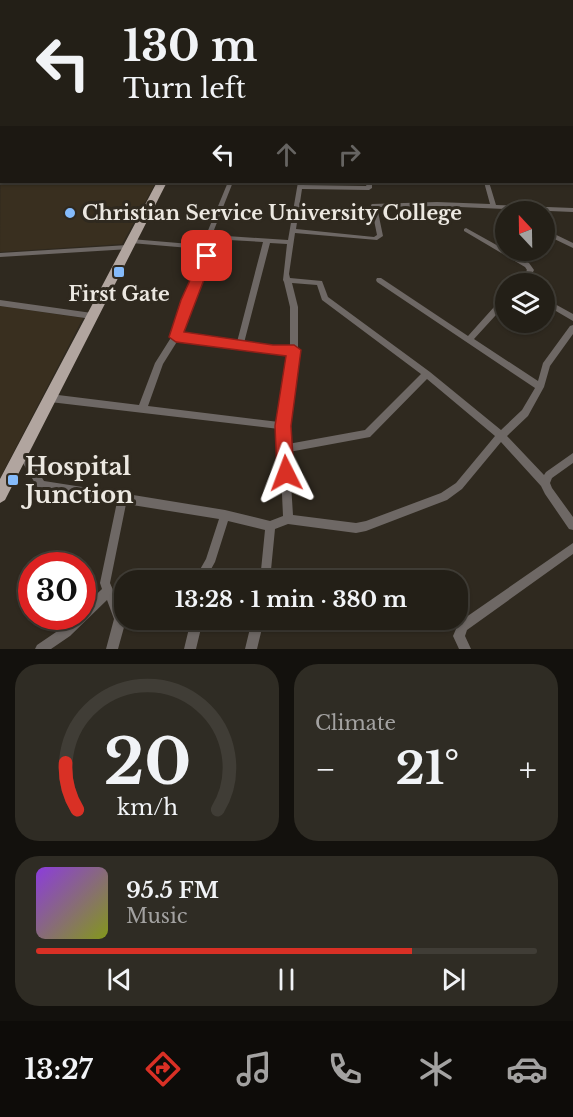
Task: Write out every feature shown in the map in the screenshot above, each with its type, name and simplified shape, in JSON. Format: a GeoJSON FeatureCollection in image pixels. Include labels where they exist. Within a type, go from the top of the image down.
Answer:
{"type":"FeatureCollection","features":[{"type":"Feature","properties":{"kind":"main road"},"geometry":{"type":"LineString","coordinates":[[0,495],[161,183]]}},
{"type":"Feature","properties":{"kind":"street"},"geometry":{"type":"LineString","coordinates":[[143,407],[159,363],[176,337],[188,300],[207,259],[204,247],[210,237],[230,183]]}},
{"type":"Feature","properties":{"kind":"street"},"geometry":{"type":"LineString","coordinates":[[486,183],[495,204]]}},
{"type":"Feature","properties":{"kind":"street"},"geometry":{"type":"LineString","coordinates":[[288,519],[283,426],[294,350],[294,307],[286,280],[300,184],[370,185],[380,236],[375,240],[294,231]]}},
{"type":"Feature","properties":{"kind":"street"},"geometry":{"type":"LineString","coordinates":[[374,205],[495,206]]}},
{"type":"Feature","properties":{"kind":"street"},"geometry":{"type":"LineString","coordinates":[[555,209],[573,210]]}},
{"type":"Feature","properties":{"kind":"street"},"geometry":{"type":"LineString","coordinates":[[466,230],[527,265],[531,270],[528,273]]}},
{"type":"Feature","properties":{"kind":"street"},"geometry":{"type":"LineString","coordinates":[[210,237],[291,242]]}},
{"type":"Feature","properties":{"kind":"street"},"geometry":{"type":"LineString","coordinates":[[555,237],[573,246]]}},
{"type":"Feature","properties":{"kind":"street"},"geometry":{"type":"LineString","coordinates":[[240,345],[267,240]]}},
{"type":"Feature","properties":{"kind":"street"},"geometry":{"type":"LineString","coordinates":[[0,255],[129,244],[204,247]]}},
{"type":"Feature","properties":{"kind":"street"},"geometry":{"type":"LineString","coordinates":[[286,280],[320,283],[325,298],[428,374],[501,436],[545,483],[548,491],[573,525]]}},
{"type":"Feature","properties":{"kind":"street"},"geometry":{"type":"LineString","coordinates":[[379,280],[540,387]]}},
{"type":"Feature","properties":{"kind":"street"},"geometry":{"type":"LineString","coordinates":[[0,303],[92,316]]}},
{"type":"Feature","properties":{"kind":"street"},"geometry":{"type":"LineString","coordinates":[[555,307],[573,318]]}},
{"type":"Feature","properties":{"kind":"street"},"geometry":{"type":"LineString","coordinates":[[470,339],[495,311]]}},
{"type":"Feature","properties":{"kind":"street"},"geometry":{"type":"LineString","coordinates":[[21,452],[41,485],[46,487],[123,497],[225,515],[270,526],[288,519],[356,528],[444,497],[469,476],[501,436],[525,414],[540,387],[546,365],[573,328]]}},
{"type":"Feature","properties":{"kind":"street"},"geometry":{"type":"LineString","coordinates":[[176,337],[294,350]]}},
{"type":"Feature","properties":{"kind":"street"},"geometry":{"type":"LineString","coordinates":[[285,450],[367,434],[428,374]]}},
{"type":"Feature","properties":{"kind":"street"},"geometry":{"type":"LineString","coordinates":[[50,398],[143,407],[283,426]]}},
{"type":"Feature","properties":{"kind":"street"},"geometry":{"type":"LineString","coordinates":[[545,483],[549,475],[573,457]]}},
{"type":"Feature","properties":{"kind":"street"},"geometry":{"type":"LineString","coordinates":[[112,649],[120,619],[105,584],[107,565],[123,497]]}},
{"type":"Feature","properties":{"kind":"street"},"geometry":{"type":"LineString","coordinates":[[205,570],[210,562],[225,515]]}},
{"type":"Feature","properties":{"kind":"street"},"geometry":{"type":"LineString","coordinates":[[266,570],[270,526]]}},
{"type":"Feature","properties":{"kind":"street"},"geometry":{"type":"LineString","coordinates":[[465,649],[459,636],[463,626],[573,548]]}},
{"type":"Feature","properties":{"kind":"street"},"geometry":{"type":"LineString","coordinates":[[41,649],[66,632],[107,592]]}},
{"type":"Feature","properties":{"kind":"street"},"geometry":{"type":"LineString","coordinates":[[190,649],[195,630]]}},
{"type":"Feature","properties":{"kind":"street"},"geometry":{"type":"LineString","coordinates":[[251,649],[256,630]]}},
{"type":"Feature","properties":{"kind":"shaded area","name":"Christian Service University College"},"geometry":{"type":"Polygon","coordinates":[[[0,183],[155,183],[122,244],[0,252],[0,183]]]}},
{"type":"Feature","properties":{"kind":"shaded area"},"geometry":{"type":"Polygon","coordinates":[[[0,306],[83,318],[0,478],[0,306]]]}},
{"type":"Feature","properties":{"kind":"place","name":"Christian Service University College"},"geometry":{"type":"Point","coordinates":[70,213]}},
{"type":"Feature","properties":{"kind":"place","name":"First Gate"},"geometry":{"type":"Point","coordinates":[119,272]}},
{"type":"Feature","properties":{"kind":"place","name":"Hospital Junction"},"geometry":{"type":"Point","coordinates":[13,480]}},
{"type":"Feature","properties":{"kind":"route"},"geometry":{"type":"LineString","coordinates":[[207,256],[188,300],[176,337],[273,350],[294,350],[283,426],[286,473]]}}]}
